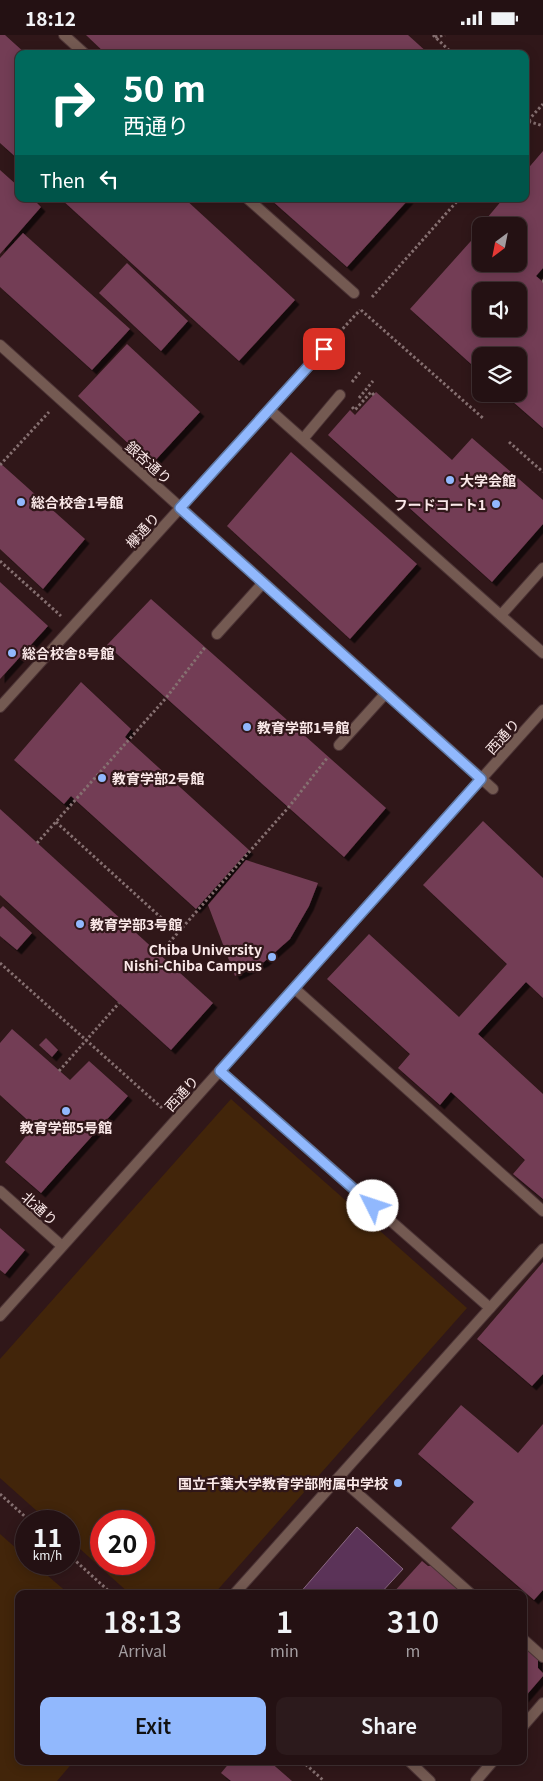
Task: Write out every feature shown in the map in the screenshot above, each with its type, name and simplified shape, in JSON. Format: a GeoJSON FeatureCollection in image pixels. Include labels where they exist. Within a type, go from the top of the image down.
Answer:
{"type":"FeatureCollection","features":[{"type":"Feature","properties":{"kind":"lane"},"geometry":{"type":"LineString","coordinates":[[64,35],[81,50]]}},
{"type":"Feature","properties":{"kind":"lane"},"geometry":{"type":"LineString","coordinates":[[251,202],[354,293]]}},
{"type":"Feature","properties":{"kind":"lane","name":"銀杏通り"},"geometry":{"type":"LineString","coordinates":[[0,345],[493,789]]}},
{"type":"Feature","properties":{"kind":"lane","name":"欅通り"},"geometry":{"type":"LineString","coordinates":[[0,707],[328,345]]}},
{"type":"Feature","properties":{"kind":"lane"},"geometry":{"type":"LineString","coordinates":[[303,439],[340,395]]}},
{"type":"Feature","properties":{"kind":"lane"},"geometry":{"type":"LineString","coordinates":[[270,410],[543,653]]}},
{"type":"Feature","properties":{"kind":"lane"},"geometry":{"type":"LineString","coordinates":[[501,615],[543,568]]}},
{"type":"Feature","properties":{"kind":"lane"},"geometry":{"type":"LineString","coordinates":[[217,634],[264,583]]}},
{"type":"Feature","properties":{"kind":"lane"},"geometry":{"type":"LineString","coordinates":[[339,745],[386,693]]}},
{"type":"Feature","properties":{"kind":"lane","name":"西通り"},"geometry":{"type":"LineString","coordinates":[[0,1316],[543,710]]}},
{"type":"Feature","properties":{"kind":"lane"},"geometry":{"type":"LineString","coordinates":[[294,988],[543,1211]]}},
{"type":"Feature","properties":{"kind":"lane"},"geometry":{"type":"LineString","coordinates":[[220,1071],[490,1308]]}},
{"type":"Feature","properties":{"kind":"lane","name":"北通り"},"geometry":{"type":"LineString","coordinates":[[0,1191],[62,1246]]}},
{"type":"Feature","properties":{"kind":"lane"},"geometry":{"type":"LineString","coordinates":[[238,1590],[543,1249]]}},
{"type":"Feature","properties":{"kind":"lane"},"geometry":{"type":"LineString","coordinates":[[339,1477],[466,1590]]}},
{"type":"Feature","properties":{"kind":"lane"},"geometry":{"type":"LineString","coordinates":[[527,1643],[543,1657]]}},
{"type":"Feature","properties":{"kind":"lane"},"geometry":{"type":"LineString","coordinates":[[527,1722],[543,1703]]}},
{"type":"Feature","properties":{"kind":"lane"},"geometry":{"type":"LineString","coordinates":[[412,1765],[430,1781]]}},
{"type":"Feature","properties":{"kind":"lane"},"geometry":{"type":"LineString","coordinates":[[476,1781],[490,1765]]}},
{"type":"Feature","properties":{"kind":"path"},"geometry":{"type":"LineString","coordinates":[[434,36],[445,35]]}},
{"type":"Feature","properties":{"kind":"path"},"geometry":{"type":"LineString","coordinates":[[434,36],[449,50]]}},
{"type":"Feature","properties":{"kind":"path"},"geometry":{"type":"LineString","coordinates":[[529,118],[543,104]]}},
{"type":"Feature","properties":{"kind":"path"},"geometry":{"type":"LineString","coordinates":[[529,122],[543,126]]}},
{"type":"Feature","properties":{"kind":"path"},"geometry":{"type":"LineString","coordinates":[[328,345],[456,202]]}},
{"type":"Feature","properties":{"kind":"path"},"geometry":{"type":"LineString","coordinates":[[354,293],[360,310],[484,419]]}},
{"type":"Feature","properties":{"kind":"path"},"geometry":{"type":"LineString","coordinates":[[360,396],[373,381]]}},
{"type":"Feature","properties":{"kind":"path"},"geometry":{"type":"LineString","coordinates":[[364,400],[371,392],[374,395]]}},
{"type":"Feature","properties":{"kind":"path"},"geometry":{"type":"LineString","coordinates":[[0,465],[60,400]]}},
{"type":"Feature","properties":{"kind":"path"},"geometry":{"type":"LineString","coordinates":[[509,442],[543,472]]}},
{"type":"Feature","properties":{"kind":"path"},"geometry":{"type":"LineString","coordinates":[[0,561],[73,627]]}},
{"type":"Feature","properties":{"kind":"path"},"geometry":{"type":"LineString","coordinates":[[37,843],[166,697],[205,647]]}},
{"type":"Feature","properties":{"kind":"path"},"geometry":{"type":"LineString","coordinates":[[159,954],[288,808],[328,757]]}},
{"type":"Feature","properties":{"kind":"path"},"geometry":{"type":"LineString","coordinates":[[56,822],[178,933]]}},
{"type":"Feature","properties":{"kind":"path"},"geometry":{"type":"LineString","coordinates":[[0,963],[176,1120]]}},
{"type":"Feature","properties":{"kind":"path"},"geometry":{"type":"LineString","coordinates":[[59,1071],[120,1003]]}},
{"type":"Feature","properties":{"kind":"path"},"geometry":{"type":"LineString","coordinates":[[0,1494],[18,1510]]}},
{"type":"Feature","properties":{"kind":"path"},"geometry":{"type":"LineString","coordinates":[[80,1565],[108,1590]]}},
{"type":"Feature","properties":{"kind":"path"},"geometry":{"type":"LineString","coordinates":[[306,1765],[324,1781]]}},
{"type":"Feature","properties":{"kind":"shaded area"},"geometry":{"type":"Polygon","coordinates":[[[231,1099],[467,1308],[218,1590],[126,1590],[109,1575],[155,1575],[155,1510],[90,1510],[90,1558],[80,1549],[80,1510],[36,1510],[0,1478],[0,1359],[231,1099]]]}},
{"type":"Feature","properties":{"kind":"shaded area"},"geometry":{"type":"Polygon","coordinates":[[[357,1527],[403,1569],[384,1590],[302,1590],[357,1527]]]}},
{"type":"Feature","properties":{"kind":"shaded area"},"geometry":{"type":"Polygon","coordinates":[[[0,1534],[15,1547],[15,1575],[47,1575],[64,1590],[15,1590],[15,1765],[71,1765],[57,1781],[0,1781],[0,1534]]]}},
{"type":"Feature","properties":{"kind":"building"},"geometry":{"type":"Polygon","coordinates":[[[0,35],[5,35],[22,50],[15,50],[15,156],[0,143],[0,35]]]}},
{"type":"Feature","properties":{"kind":"building"},"geometry":{"type":"Polygon","coordinates":[[[86,35],[408,35],[425,50],[102,50],[86,35]]]}},
{"type":"Feature","properties":{"kind":"building"},"geometry":{"type":"Polygon","coordinates":[[[543,151],[543,268],[536,276],[543,282],[543,428],[513,402],[527,402],[527,347],[472,347],[472,365],[410,309],[472,240],[472,273],[528,273],[528,217],[488,217],[500,202],[529,202],[529,167],[543,151]]]}},
{"type":"Feature","properties":{"kind":"building"},"geometry":{"type":"Polygon","coordinates":[[[0,170],[15,183],[15,202],[36,202],[41,207],[0,254],[0,170]]]}},
{"type":"Feature","properties":{"kind":"building"},"geometry":{"type":"Polygon","coordinates":[[[64,202],[188,202],[295,300],[239,361],[64,202]]]}},
{"type":"Feature","properties":{"kind":"building"},"geometry":{"type":"Polygon","coordinates":[[[273,202],[406,202],[347,267],[273,202]]]}},
{"type":"Feature","properties":{"kind":"building"},"geometry":{"type":"Polygon","coordinates":[[[23,233],[130,329],[92,370],[0,287],[0,258],[23,233]]]}},
{"type":"Feature","properties":{"kind":"building"},"geometry":{"type":"Polygon","coordinates":[[[127,263],[188,321],[161,351],[99,293],[127,263]]]}},
{"type":"Feature","properties":{"kind":"building"},"geometry":{"type":"Polygon","coordinates":[[[127,344],[200,412],[151,465],[78,396],[127,344]]]}},
{"type":"Feature","properties":{"kind":"building","name":"大学会館"},"geometry":{"type":"Polygon","coordinates":[[[376,392],[452,460],[472,438],[543,500],[543,524],[492,582],[328,435],[350,410],[355,415],[376,392]]]}},
{"type":"Feature","properties":{"kind":"building"},"geometry":{"type":"Polygon","coordinates":[[[291,452],[417,564],[350,639],[227,526],[291,452]]]}},
{"type":"Feature","properties":{"kind":"building","name":"総合校舎1号館"},"geometry":{"type":"Polygon","coordinates":[[[0,463],[85,539],[43,589],[0,549],[0,463]]]}},
{"type":"Feature","properties":{"kind":"building","name":"総合校舎8号館"},"geometry":{"type":"Polygon","coordinates":[[[0,582],[48,626],[0,679],[0,582]]]}},
{"type":"Feature","properties":{"kind":"building","name":"教育学部1号館"},"geometry":{"type":"Polygon","coordinates":[[[151,599],[386,808],[344,857],[107,645],[151,599]]]}},
{"type":"Feature","properties":{"kind":"building","name":"教育学部2号館"},"geometry":{"type":"Polygon","coordinates":[[[81,682],[131,729],[125,737],[249,850],[196,909],[71,796],[64,804],[14,760],[81,682]]]}},
{"type":"Feature","properties":{"kind":"building","name":"教育学部3号館"},"geometry":{"type":"Polygon","coordinates":[[[0,809],[213,1003],[171,1050],[0,895],[0,809]]]}},
{"type":"Feature","properties":{"kind":"building"},"geometry":{"type":"Polygon","coordinates":[[[483,821],[543,878],[543,998],[526,982],[478,1034],[543,1094],[543,1199],[513,1174],[525,1160],[451,1092],[440,1105],[398,1068],[410,1054],[327,979],[369,934],[459,1017],[507,964],[423,885],[483,821]]]}},
{"type":"Feature","properties":{"kind":"building"},"geometry":{"type":"Polygon","coordinates":[[[246,860],[318,883],[309,906],[290,939],[264,962],[235,976],[208,905],[246,860]]]}},
{"type":"Feature","properties":{"kind":"building"},"geometry":{"type":"Polygon","coordinates":[[[3,906],[32,933],[17,950],[0,936],[0,909],[3,906]]]}},
{"type":"Feature","properties":{"kind":"building","name":"教育学部5号館"},"geometry":{"type":"Polygon","coordinates":[[[12,1029],[70,1080],[89,1061],[128,1096],[41,1193],[5,1162],[34,1126],[0,1095],[0,1043],[12,1029]]]}},
{"type":"Feature","properties":{"kind":"building"},"geometry":{"type":"Polygon","coordinates":[[[46,1038],[58,1050],[52,1057],[39,1045],[46,1038]]]}},
{"type":"Feature","properties":{"kind":"building"},"geometry":{"type":"Polygon","coordinates":[[[0,1228],[25,1250],[5,1274],[0,1270],[0,1228]]]}},
{"type":"Feature","properties":{"kind":"building"},"geometry":{"type":"Polygon","coordinates":[[[543,1262],[543,1374],[532,1386],[477,1339],[543,1262]]]}},
{"type":"Feature","properties":{"kind":"building"},"geometry":{"type":"Polygon","coordinates":[[[461,1405],[518,1453],[543,1424],[543,1590],[534,1600],[527,1594],[527,1590],[522,1590],[451,1528],[474,1502],[418,1454],[461,1405]]]}},
{"type":"Feature","properties":{"kind":"building"},"geometry":{"type":"Polygon","coordinates":[[[422,1561],[428,1566],[445,1565],[474,1590],[396,1590],[422,1561]]]}},
{"type":"Feature","properties":{"kind":"building"},"geometry":{"type":"Polygon","coordinates":[[[527,1639],[538,1649],[538,1668],[543,1673],[543,1676],[527,1695],[527,1639]]]}},
{"type":"Feature","properties":{"kind":"building"},"geometry":{"type":"Polygon","coordinates":[[[228,1765],[274,1765],[292,1781],[231,1781],[221,1773],[228,1765]]]}},
{"type":"Feature","properties":{"kind":"place","name":"大学会館"},"geometry":{"type":"Point","coordinates":[450,480]}},
{"type":"Feature","properties":{"kind":"place","name":"総合校舎1号館"},"geometry":{"type":"Point","coordinates":[21,502]}},
{"type":"Feature","properties":{"kind":"place","name":"フードコート1"},"geometry":{"type":"Point","coordinates":[496,504]}},
{"type":"Feature","properties":{"kind":"place","name":"総合校舎8号館"},"geometry":{"type":"Point","coordinates":[12,653]}},
{"type":"Feature","properties":{"kind":"place","name":"教育学部1号館"},"geometry":{"type":"Point","coordinates":[247,727]}},
{"type":"Feature","properties":{"kind":"place","name":"教育学部2号館"},"geometry":{"type":"Point","coordinates":[102,778]}},
{"type":"Feature","properties":{"kind":"place","name":"教育学部3号館"},"geometry":{"type":"Point","coordinates":[80,924]}},
{"type":"Feature","properties":{"kind":"place","name":"Chiba University Nishi-Chiba Campus"},"geometry":{"type":"Point","coordinates":[272,957]}},
{"type":"Feature","properties":{"kind":"place","name":"教育学部5号館"},"geometry":{"type":"Point","coordinates":[66,1111]}},
{"type":"Feature","properties":{"kind":"place","name":"国立千葉大学教育学部附属中学校"},"geometry":{"type":"Point","coordinates":[398,1483]}},
{"type":"Feature","properties":{"kind":"route"},"geometry":{"type":"LineString","coordinates":[[324,349],[180,508],[481,779],[220,1071],[373,1206]]}}]}
